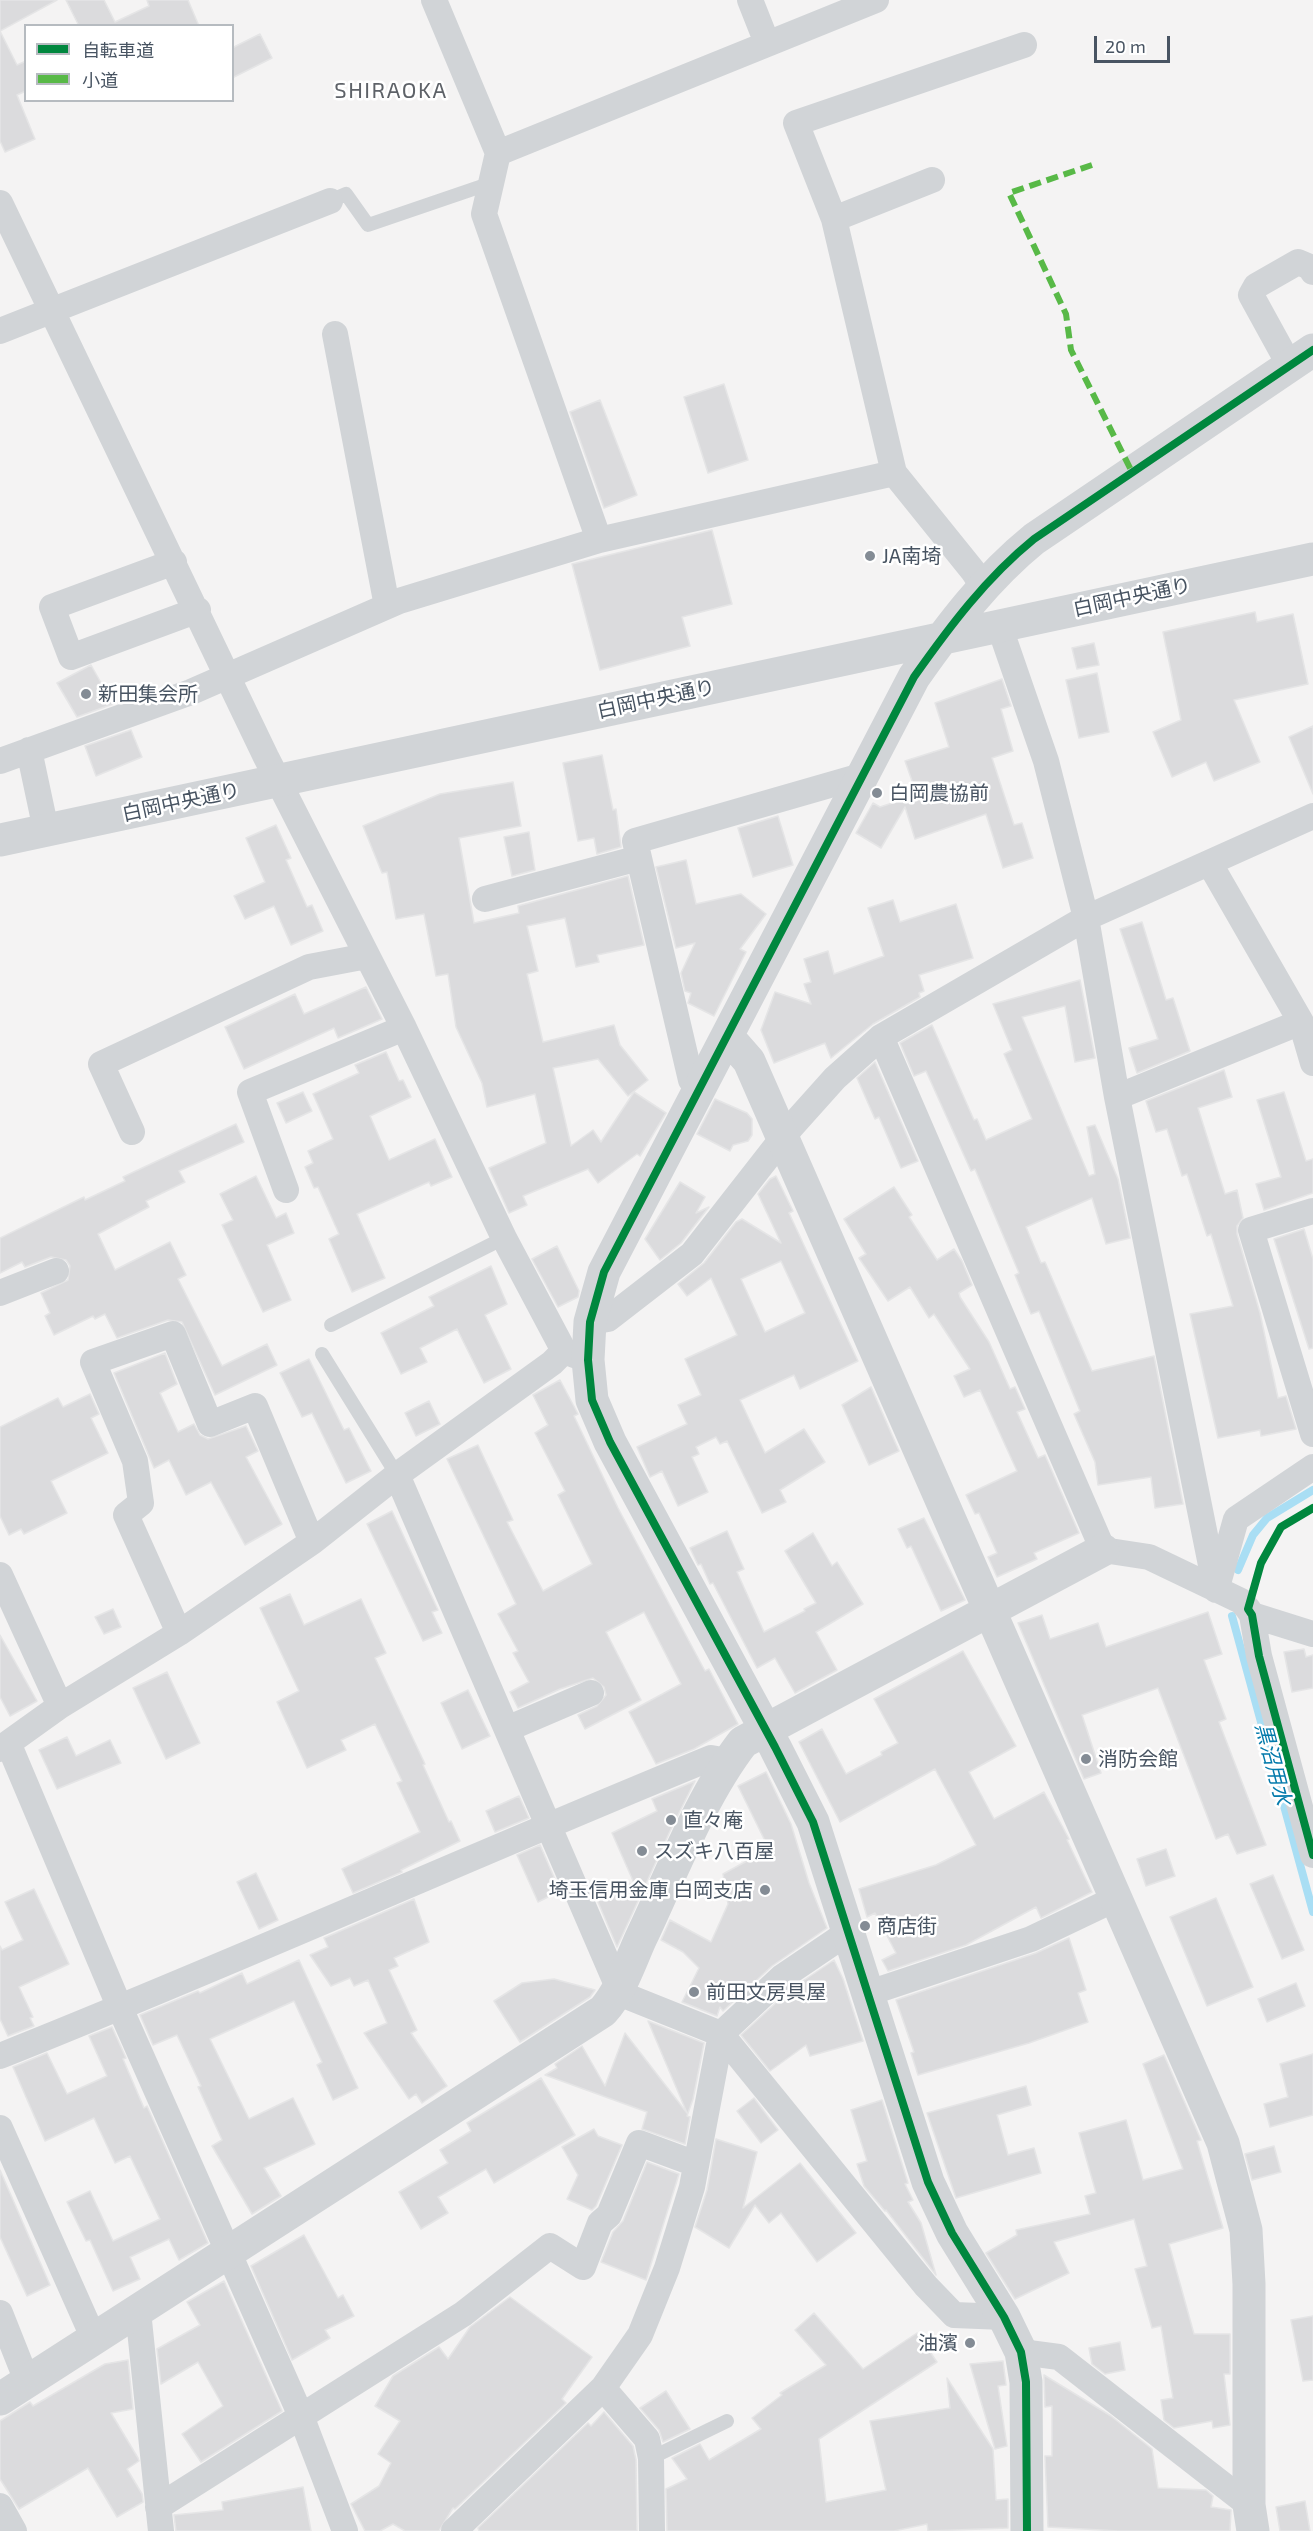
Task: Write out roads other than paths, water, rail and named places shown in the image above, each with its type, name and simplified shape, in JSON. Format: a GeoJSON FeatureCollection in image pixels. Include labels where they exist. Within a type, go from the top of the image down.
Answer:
{"type":"FeatureCollection","features":[{"type":"Feature","properties":{"kind":"street"},"geometry":{"type":"LineString","coordinates":[[434,0],[498,153],[484,214],[599,540]]}},
{"type":"Feature","properties":{"kind":"street"},"geometry":{"type":"LineString","coordinates":[[750,0],[767,44]]}},
{"type":"Feature","properties":{"kind":"street"},"geometry":{"type":"LineString","coordinates":[[498,153],[876,0]]}},
{"type":"Feature","properties":{"kind":"street"},"geometry":{"type":"LineString","coordinates":[[983,586],[974,571],[894,473],[834,219],[796,123],[1024,45]]}},
{"type":"Feature","properties":{"kind":"street"},"geometry":{"type":"LineString","coordinates":[[834,219],[932,180]]}},
{"type":"Feature","properties":{"kind":"street"},"geometry":{"type":"LineString","coordinates":[[0,331],[330,201]]}},
{"type":"Feature","properties":{"kind":"street"},"geometry":{"type":"LineString","coordinates":[[0,203],[198,610],[227,676],[404,1028],[504,1238],[576,1356],[610,1442],[765,1728],[813,1822],[850,1931],[928,2182],[952,2233],[1004,2317],[1021,2352],[1026,2382],[1027,2531]]}},
{"type":"Feature","properties":{"kind":"street"},"geometry":{"type":"LineString","coordinates":[[576,1356],[590,1322],[604,1272],[914,677],[942,637],[983,586],[1008,560],[1034,539],[1301,358],[1251,295],[1256,285],[1298,262],[1310,267],[1313,272]]}},
{"type":"Feature","properties":{"kind":"street"},"geometry":{"type":"LineString","coordinates":[[335,334],[387,606]]}},
{"type":"Feature","properties":{"kind":"street"},"geometry":{"type":"LineString","coordinates":[[0,761],[227,676],[387,606],[599,540],[894,473]]}},
{"type":"Feature","properties":{"kind":"street","name":"白岡中央通り"},"geometry":{"type":"LineString","coordinates":[[0,840],[1313,559]]}},
{"type":"Feature","properties":{"kind":"street"},"geometry":{"type":"LineString","coordinates":[[174,562],[52,608],[71,657],[198,610]]}},
{"type":"Feature","properties":{"kind":"street"},"geometry":{"type":"LineString","coordinates":[[999,625],[1046,761],[1086,918],[1117,1097],[1216,1590]]}},
{"type":"Feature","properties":{"kind":"street"},"geometry":{"type":"LineString","coordinates":[[29,750],[46,830]]}},
{"type":"Feature","properties":{"kind":"street"},"geometry":{"type":"LineString","coordinates":[[699,1086],[691,1080],[635,841],[861,776]]}},
{"type":"Feature","properties":{"kind":"street"},"geometry":{"type":"LineString","coordinates":[[590,1322],[608,1319],[692,1254],[782,1138],[835,1078],[881,1037],[1086,918],[1313,816]]}},
{"type":"Feature","properties":{"kind":"street"},"geometry":{"type":"LineString","coordinates":[[485,899],[639,858]]}},
{"type":"Feature","properties":{"kind":"street"},"geometry":{"type":"LineString","coordinates":[[1210,864],[1301,1022],[1313,1063]]}},
{"type":"Feature","properties":{"kind":"street"},"geometry":{"type":"LineString","coordinates":[[132,1132],[101,1064],[309,967],[367,956]]}},
{"type":"Feature","properties":{"kind":"street"},"geometry":{"type":"LineString","coordinates":[[1117,1097],[1301,1022]]}},
{"type":"Feature","properties":{"kind":"street"},"geometry":{"type":"LineString","coordinates":[[286,1190],[250,1092],[404,1028]]}},
{"type":"Feature","properties":{"kind":"street"},"geometry":{"type":"LineString","coordinates":[[881,1037],[1103,1550]]}},
{"type":"Feature","properties":{"kind":"street"},"geometry":{"type":"LineString","coordinates":[[725,1040],[735,1045],[748,1062],[1223,2143],[1246,2230],[1249,2284],[1251,2518]]}},
{"type":"Feature","properties":{"kind":"street"},"geometry":{"type":"LineString","coordinates":[[1313,1211],[1251,1230],[1313,1434]]}},
{"type":"Feature","properties":{"kind":"street"},"geometry":{"type":"LineString","coordinates":[[0,1293],[56,1271]]}},
{"type":"Feature","properties":{"kind":"street"},"geometry":{"type":"LineString","coordinates":[[179,1633],[126,1515],[141,1503],[135,1461],[93,1362],[173,1334],[210,1424],[255,1406],[312,1542]]}},
{"type":"Feature","properties":{"kind":"street"},"geometry":{"type":"LineString","coordinates":[[345,2531],[301,2416],[4,1747],[60,1706],[179,1633],[312,1542],[397,1475],[552,1363],[576,1356]]}},
{"type":"Feature","properties":{"kind":"street"},"geometry":{"type":"LineString","coordinates":[[1216,1590],[1236,1519],[1313,1467]]}},
{"type":"Feature","properties":{"kind":"street"},"geometry":{"type":"LineString","coordinates":[[397,1475],[618,1987],[631,1998],[720,2034],[926,2286],[954,2315],[1004,2317]]}},
{"type":"Feature","properties":{"kind":"street"},"geometry":{"type":"LineString","coordinates":[[0,2399],[592,2020],[610,2003],[685,1844],[728,1761],[743,1742],[765,1728],[1103,1550],[1149,1557],[1240,1601],[1252,1615],[1259,1656],[1313,1855]]}},
{"type":"Feature","properties":{"kind":"street"},"geometry":{"type":"LineString","coordinates":[[0,1575],[60,1706]]}},
{"type":"Feature","properties":{"kind":"street"},"geometry":{"type":"LineString","coordinates":[[1252,1615],[1313,1634]]}},
{"type":"Feature","properties":{"kind":"street"},"geometry":{"type":"LineString","coordinates":[[507,1729],[591,1693]]}},
{"type":"Feature","properties":{"kind":"street"},"geometry":{"type":"LineString","coordinates":[[0,2056],[120,2008],[549,1824],[711,1758],[728,1761]]}},
{"type":"Feature","properties":{"kind":"street"},"geometry":{"type":"LineString","coordinates":[[869,1994],[1032,1939],[1117,1898]]}},
{"type":"Feature","properties":{"kind":"street"},"geometry":{"type":"LineString","coordinates":[[454,2531],[603,2388],[640,2335],[667,2268],[692,2187],[720,2034],[782,1977],[850,1931]]}},
{"type":"Feature","properties":{"kind":"street"},"geometry":{"type":"LineString","coordinates":[[0,2128],[94,2339]]}},
{"type":"Feature","properties":{"kind":"street"},"geometry":{"type":"LineString","coordinates":[[159,2519],[301,2416],[463,2314],[550,2246],[583,2267],[600,2223],[609,2215],[639,2143],[696,2164]]}},
{"type":"Feature","properties":{"kind":"street"},"geometry":{"type":"LineString","coordinates":[[138,2311],[159,2519]]}},
{"type":"Feature","properties":{"kind":"street"},"geometry":{"type":"LineString","coordinates":[[0,2313],[27,2381]]}},
{"type":"Feature","properties":{"kind":"street"},"geometry":{"type":"LineString","coordinates":[[1021,2352],[1059,2357],[1251,2518]]}},
{"type":"Feature","properties":{"kind":"street"},"geometry":{"type":"LineString","coordinates":[[603,2388],[646,2439],[651,2458],[652,2531]]}},
{"type":"Feature","properties":{"kind":"street"},"geometry":{"type":"LineString","coordinates":[[0,2506],[14,2531]]}},
{"type":"Feature","properties":{"kind":"lane"},"geometry":{"type":"LineString","coordinates":[[330,201],[346,194],[368,225],[491,183]]}},
{"type":"Feature","properties":{"kind":"lane"},"geometry":{"type":"LineString","coordinates":[[331,1325],[504,1238]]}},
{"type":"Feature","properties":{"kind":"lane"},"geometry":{"type":"LineString","coordinates":[[322,1354],[397,1475]]}},
{"type":"Feature","properties":{"kind":"lane"},"geometry":{"type":"LineString","coordinates":[[651,2458],[727,2421]]}},
{"type":"Feature","properties":{"kind":"waterway","name":"黒沼用水"},"geometry":{"type":"LineString","coordinates":[[1238,1570],[1253,1535],[1267,1518],[1313,1490]]}},
{"type":"Feature","properties":{"kind":"waterway","name":"黒沼用水"},"geometry":{"type":"LineString","coordinates":[[1232,1616],[1313,1912]]}},
{"type":"Feature","properties":{"kind":"place","name":"JA南埼"},"geometry":{"type":"Point","coordinates":[870,556]}},
{"type":"Feature","properties":{"kind":"place","name":"新田集会所"},"geometry":{"type":"Point","coordinates":[86,694]}},
{"type":"Feature","properties":{"kind":"place","name":"白岡農協前"},"geometry":{"type":"Point","coordinates":[877,793]}},
{"type":"Feature","properties":{"kind":"place","name":"消防会館"},"geometry":{"type":"Point","coordinates":[1086,1759]}},
{"type":"Feature","properties":{"kind":"place","name":"直々庵"},"geometry":{"type":"Point","coordinates":[671,1820]}},
{"type":"Feature","properties":{"kind":"place","name":"スズキ八百屋"},"geometry":{"type":"Point","coordinates":[642,1851]}},
{"type":"Feature","properties":{"kind":"place","name":"埼玉信用金庫 白岡支店"},"geometry":{"type":"Point","coordinates":[765,1890]}},
{"type":"Feature","properties":{"kind":"place","name":"商店街"},"geometry":{"type":"Point","coordinates":[865,1926]}},
{"type":"Feature","properties":{"kind":"place","name":"前田文房具屋"},"geometry":{"type":"Point","coordinates":[694,1992]}},
{"type":"Feature","properties":{"kind":"place","name":"油濱"},"geometry":{"type":"Point","coordinates":[970,2343]}},
{"type":"Feature","properties":{"kind":"district","name":"SHIRAOKA"},"geometry":{"type":"Point","coordinates":[391,91]}}]}
